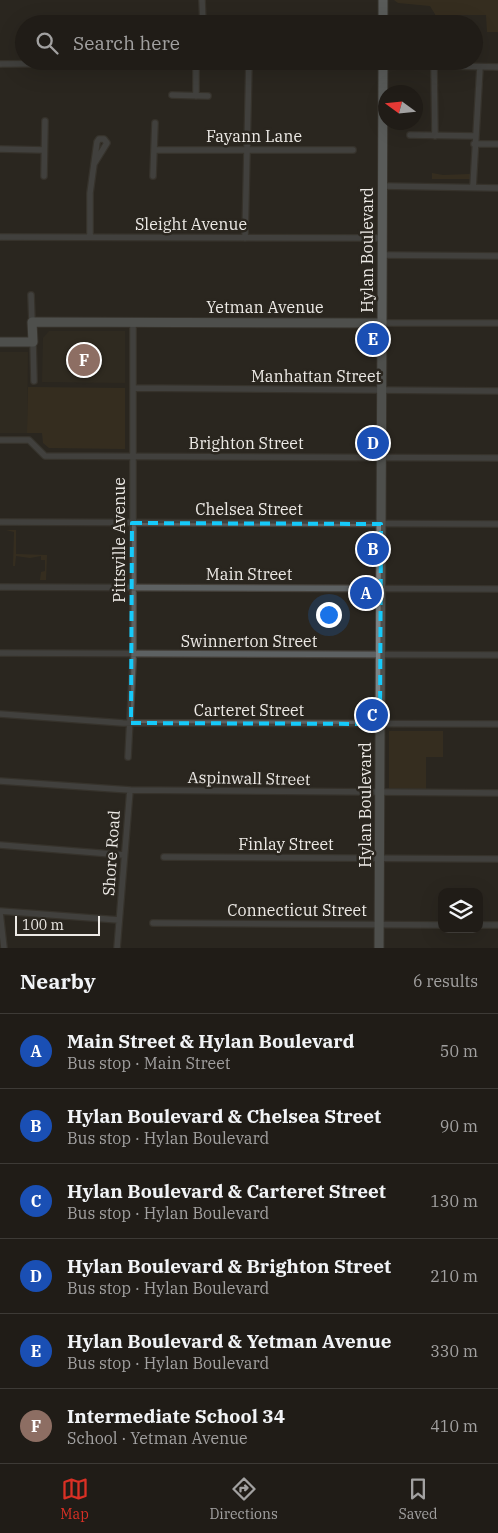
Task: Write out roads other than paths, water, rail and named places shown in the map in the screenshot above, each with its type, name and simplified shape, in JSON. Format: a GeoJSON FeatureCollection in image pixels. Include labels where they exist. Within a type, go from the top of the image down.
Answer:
{"type":"FeatureCollection","features":[{"type":"Feature","properties":{"kind":"main road"},"geometry":{"type":"LineString","coordinates":[[383,0],[383,15]]}},
{"type":"Feature","properties":{"kind":"main road","name":"Hylan Boulevard"},"geometry":{"type":"LineString","coordinates":[[382,323],[383,70]]}},
{"type":"Feature","properties":{"kind":"street"},"geometry":{"type":"LineString","coordinates":[[202,0],[203,15]]}},
{"type":"Feature","properties":{"kind":"street"},"geometry":{"type":"LineString","coordinates":[[0,64],[15,64]]}},
{"type":"Feature","properties":{"kind":"street"},"geometry":{"type":"LineString","coordinates":[[483,67],[498,67]]}},
{"type":"Feature","properties":{"kind":"street"},"geometry":{"type":"LineString","coordinates":[[196,70],[196,96]]}},
{"type":"Feature","properties":{"kind":"street"},"geometry":{"type":"LineString","coordinates":[[245,238],[249,70]]}},
{"type":"Feature","properties":{"kind":"street"},"geometry":{"type":"LineString","coordinates":[[434,70],[435,136]]}},
{"type":"Feature","properties":{"kind":"street"},"geometry":{"type":"LineString","coordinates":[[473,187],[474,136],[478,116],[480,70]]}},
{"type":"Feature","properties":{"kind":"street"},"geometry":{"type":"LineString","coordinates":[[172,95],[208,96]]}},
{"type":"Feature","properties":{"kind":"street"},"geometry":{"type":"LineString","coordinates":[[44,176],[45,121]]}},
{"type":"Feature","properties":{"kind":"street"},"geometry":{"type":"LineString","coordinates":[[154,176],[155,123]]}},
{"type":"Feature","properties":{"kind":"street"},"geometry":{"type":"LineString","coordinates":[[410,135],[474,136]]}},
{"type":"Feature","properties":{"kind":"street"},"geometry":{"type":"LineString","coordinates":[[474,144],[498,144]]}},
{"type":"Feature","properties":{"kind":"street"},"geometry":{"type":"LineString","coordinates":[[0,149],[44,150]]}},
{"type":"Feature","properties":{"kind":"street","name":"Fayann Lane"},"geometry":{"type":"LineString","coordinates":[[154,150],[353,150]]}},
{"type":"Feature","properties":{"kind":"street"},"geometry":{"type":"LineString","coordinates":[[90,237],[90,199],[94,164]]}},
{"type":"Feature","properties":{"kind":"street"},"geometry":{"type":"LineString","coordinates":[[382,186],[498,188]]}},
{"type":"Feature","properties":{"kind":"street","name":"Sleight Avenue"},"geometry":{"type":"LineString","coordinates":[[0,236],[382,238]]}},
{"type":"Feature","properties":{"kind":"street"},"geometry":{"type":"LineString","coordinates":[[382,255],[498,256]]}},
{"type":"Feature","properties":{"kind":"street"},"geometry":{"type":"LineString","coordinates":[[31,295],[34,381]]}},
{"type":"Feature","properties":{"kind":"street","name":"Yetman Avenue"},"geometry":{"type":"LineString","coordinates":[[32,322],[498,323]]}},
{"type":"Feature","properties":{"kind":"street","name":"Pittsville Avenue"},"geometry":{"type":"LineString","coordinates":[[128,757],[133,654],[133,322]]}},
{"type":"Feature","properties":{"kind":"street","name":"Hylan Boulevard"},"geometry":{"type":"LineString","coordinates":[[379,948],[382,323]]}},
{"type":"Feature","properties":{"kind":"street"},"geometry":{"type":"LineString","coordinates":[[0,342],[33,342]]}},
{"type":"Feature","properties":{"kind":"street","name":"Manhattan Street"},"geometry":{"type":"LineString","coordinates":[[133,388],[498,390]]}},
{"type":"Feature","properties":{"kind":"street","name":"Brighton Street"},"geometry":{"type":"LineString","coordinates":[[0,440],[29,440],[45,456],[498,458]]}},
{"type":"Feature","properties":{"kind":"street","name":"Chelsea Street"},"geometry":{"type":"LineString","coordinates":[[0,522],[498,524]]}},
{"type":"Feature","properties":{"kind":"street","name":"Main Street"},"geometry":{"type":"LineString","coordinates":[[0,587],[498,589]]}},
{"type":"Feature","properties":{"kind":"street","name":"Swinnerton Street"},"geometry":{"type":"LineString","coordinates":[[0,653],[498,655]]}},
{"type":"Feature","properties":{"kind":"street","name":"Carteret Street"},"geometry":{"type":"LineString","coordinates":[[0,714],[131,723],[498,724]]}},
{"type":"Feature","properties":{"kind":"street","name":"Aspinwall Street"},"geometry":{"type":"LineString","coordinates":[[0,781],[130,790],[498,793]]}},
{"type":"Feature","properties":{"kind":"street","name":"Shore Road"},"geometry":{"type":"LineString","coordinates":[[117,948],[130,790]]}},
{"type":"Feature","properties":{"kind":"street"},"geometry":{"type":"LineString","coordinates":[[0,845],[124,855]]}},
{"type":"Feature","properties":{"kind":"street","name":"Finlay Street"},"geometry":{"type":"LineString","coordinates":[[164,857],[498,859]]}},
{"type":"Feature","properties":{"kind":"street"},"geometry":{"type":"LineString","coordinates":[[4,948],[0,912],[119,920]]}},
{"type":"Feature","properties":{"kind":"street","name":"Connecticut Street"},"geometry":{"type":"LineString","coordinates":[[153,923],[438,925]]}},
{"type":"Feature","properties":{"kind":"street"},"geometry":{"type":"LineString","coordinates":[[483,925],[498,925]]}},
{"type":"Feature","properties":{"kind":"place","name":"Hylan Boulevard & Yetman Avenue"},"geometry":{"type":"Point","coordinates":[373,339]}},
{"type":"Feature","properties":{"kind":"place","name":"Intermediate School 34"},"geometry":{"type":"Point","coordinates":[84,360]}},
{"type":"Feature","properties":{"kind":"place","name":"Hylan Boulevard & Brighton Street"},"geometry":{"type":"Point","coordinates":[373,443]}},
{"type":"Feature","properties":{"kind":"place","name":"Hylan Boulevard & Chelsea Street"},"geometry":{"type":"Point","coordinates":[373,549]}},
{"type":"Feature","properties":{"kind":"place","name":"Main Street & Hylan Boulevard"},"geometry":{"type":"Point","coordinates":[366,593]}},
{"type":"Feature","properties":{"kind":"place","name":"Hylan Boulevard & Carteret Street"},"geometry":{"type":"Point","coordinates":[372,715]}}]}
